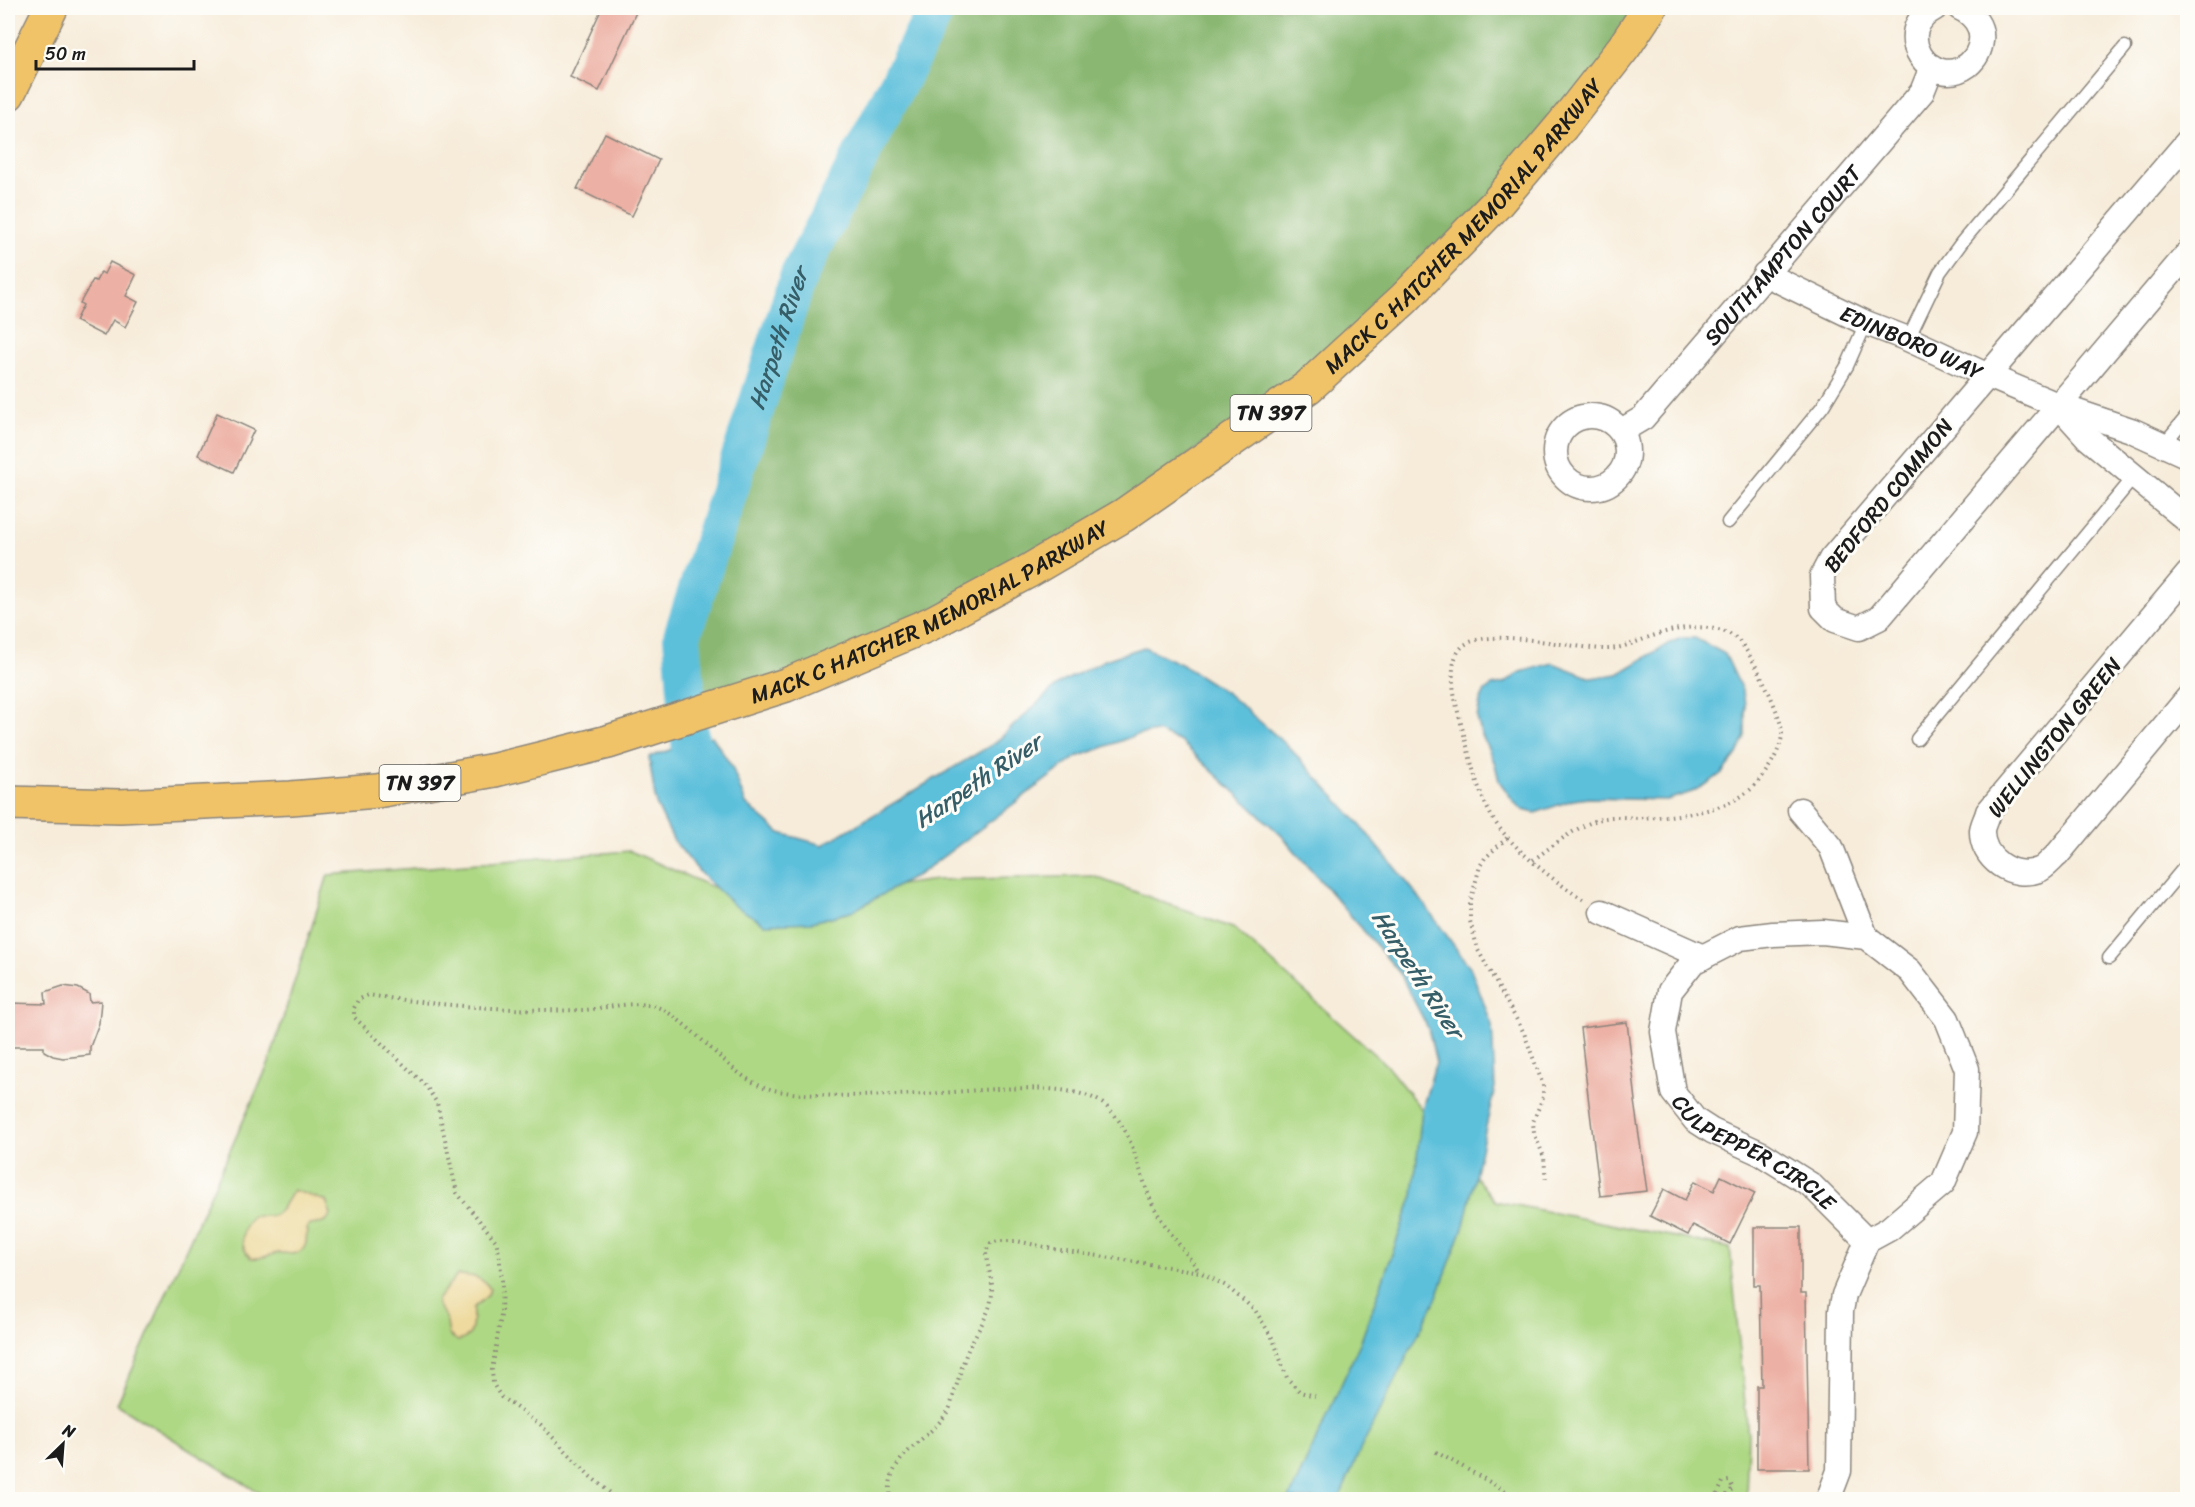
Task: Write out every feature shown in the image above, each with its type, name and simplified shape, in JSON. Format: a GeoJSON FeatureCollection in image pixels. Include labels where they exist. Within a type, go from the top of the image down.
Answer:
{"type":"FeatureCollection","features":[{"type":"Feature","properties":{"kind":"main road"},"geometry":{"type":"LineString","coordinates":[[8,94],[51,8]]}},
{"type":"Feature","properties":{"kind":"main road","name":"MACK C HATCHER MEMORIAL PARKWAY"},"geometry":{"type":"LineString","coordinates":[[8,803],[120,806],[291,798],[377,791],[495,770],[608,742],[786,685],[930,624],[1027,572],[1124,515],[1308,387],[1404,299],[1496,204],[1562,126],[1624,47],[1650,8]]}},
{"type":"Feature","properties":{"kind":"street"},"geometry":{"type":"LineString","coordinates":[[1935,8],[1927,12],[1920,20],[1915,30],[1914,41],[1923,61],[1942,71],[1964,68],[1972,62],[1981,42],[1981,31],[1976,21],[1969,12],[1960,8]]}},
{"type":"Feature","properties":{"kind":"street","name":"SOUTHAMPTON COURT"},"geometry":{"type":"LineString","coordinates":[[1621,431],[1643,418],[1922,92],[1932,67]]}},
{"type":"Feature","properties":{"kind":"street","name":"BEDFORD COMMON"},"geometry":{"type":"LineString","coordinates":[[2187,141],[1831,559],[1822,576],[1821,592],[1823,608],[1835,621],[1859,628],[1879,618],[2187,253]]}},
{"type":"Feature","properties":{"kind":"street","name":"EDINBORO WAY"},"geometry":{"type":"LineString","coordinates":[[1765,274],[1866,323],[1908,339],[1986,375],[2060,406],[2131,430],[2187,456]]}},
{"type":"Feature","properties":{"kind":"street","name":"EDINBORO WAY"},"geometry":{"type":"LineString","coordinates":[[2060,406],[2088,438],[2187,521]]}},
{"type":"Feature","properties":{"kind":"street","name":"WELLINGTON GREEN"},"geometry":{"type":"LineString","coordinates":[[2187,573],[1988,812],[1982,830],[1987,851],[1998,866],[2017,872],[2040,870],[2057,855],[2187,698]]}},
{"type":"Feature","properties":{"kind":"street"},"geometry":{"type":"LineString","coordinates":[[1800,810],[1831,847],[1866,937],[1910,971],[1947,1019],[1967,1069],[1965,1132],[1943,1183],[1889,1229],[1867,1241],[1844,1295],[1841,1311],[1839,1471],[1828,1500]]}},
{"type":"Feature","properties":{"kind":"street"},"geometry":{"type":"LineString","coordinates":[[1602,912],[1703,957]]}},
{"type":"Feature","properties":{"kind":"street","name":"CULPEPPER CIRCLE"},"geometry":{"type":"LineString","coordinates":[[1866,937],[1823,932],[1740,938],[1693,962],[1670,991],[1663,1032],[1673,1092],[1695,1120],[1712,1131],[1762,1154],[1811,1185],[1867,1241]]}},
{"type":"Feature","properties":{"kind":"lane"},"geometry":{"type":"LineString","coordinates":[[1908,339],[1945,264],[2125,47]]}},
{"type":"Feature","properties":{"kind":"lane"},"geometry":{"type":"LineString","coordinates":[[1728,522],[1823,406],[1847,366],[1866,323]]}},
{"type":"Feature","properties":{"kind":"lane"},"geometry":{"type":"LineString","coordinates":[[2163,445],[2187,415]]}},
{"type":"Feature","properties":{"kind":"lane"},"geometry":{"type":"LineString","coordinates":[[1917,739],[2134,477]]}},
{"type":"Feature","properties":{"kind":"lane"},"geometry":{"type":"LineString","coordinates":[[2109,958],[2187,863]]}},
{"type":"Feature","properties":{"kind":"path"},"geometry":{"type":"LineString","coordinates":[[1533,860],[1575,831],[1599,819],[1695,814],[1717,808],[1756,785],[1773,760],[1780,745],[1782,732],[1777,712],[1750,655],[1738,640],[1716,629],[1682,628],[1618,648],[1585,648],[1542,640],[1492,638],[1479,640],[1462,647],[1453,666],[1453,688],[1482,794],[1492,818],[1508,838],[1533,860],[1575,895],[1602,912]]}},
{"type":"Feature","properties":{"kind":"path"},"geometry":{"type":"LineString","coordinates":[[1508,838],[1479,866],[1470,903],[1470,921],[1478,950],[1524,1033],[1543,1085],[1543,1097],[1533,1122],[1534,1133],[1544,1157],[1546,1182]]}},
{"type":"Feature","properties":{"kind":"path"},"geometry":{"type":"LineString","coordinates":[[619,1500],[591,1477],[541,1425],[501,1396],[493,1384],[492,1370],[501,1315],[502,1291],[500,1253],[496,1241],[457,1193],[437,1103],[426,1086],[354,1017],[354,1008],[358,1000],[368,995],[470,1006],[547,1011],[587,1010],[610,1005],[653,1006],[685,1026],[737,1071],[760,1085],[783,1092],[857,1096],[1015,1089],[1058,1090],[1084,1094],[1101,1102],[1125,1131],[1132,1144],[1142,1182],[1154,1207],[1169,1233],[1200,1272]]}},
{"type":"Feature","properties":{"kind":"path"},"geometry":{"type":"LineString","coordinates":[[891,1500],[889,1492],[892,1474],[901,1457],[948,1411],[966,1355],[974,1337],[983,1325],[992,1292],[986,1251],[991,1243],[998,1240],[1017,1241],[1200,1272],[1226,1286],[1255,1310],[1273,1339],[1287,1378],[1300,1392],[1315,1396]]}},
{"type":"Feature","properties":{"kind":"path"},"geometry":{"type":"LineString","coordinates":[[1436,1452],[1522,1500]]}},
{"type":"Feature","properties":{"kind":"path"},"geometry":{"type":"LineString","coordinates":[[1715,1500],[1723,1482],[1729,1481],[1733,1488],[1722,1500]]}},
{"type":"Feature","properties":{"kind":"path"},"geometry":{"type":"LineString","coordinates":[[1572,1500],[1578,1498],[1586,1500]]}},
{"type":"Feature","properties":{"kind":"green space"},"geometry":{"type":"Polygon","coordinates":[[[937,8],[1650,8],[1404,299],[1027,572],[692,715],[682,636],[799,275],[937,8]]]}},
{"type":"Feature","properties":{"kind":"green space"},"geometry":{"type":"Polygon","coordinates":[[[630,851],[753,905],[936,880],[1093,876],[1235,929],[1386,1065],[1495,1201],[1730,1248],[1748,1435],[1746,1499],[269,1499],[117,1404],[269,1063],[328,875],[630,851]]]}},
{"type":"Feature","properties":{"kind":"sand"},"geometry":{"type":"Polygon","coordinates":[[[293,1190],[326,1201],[331,1214],[329,1218],[327,1221],[308,1226],[306,1243],[300,1252],[251,1258],[243,1243],[243,1232],[248,1221],[252,1216],[274,1215],[281,1209],[293,1190]]]}},
{"type":"Feature","properties":{"kind":"sand"},"geometry":{"type":"Polygon","coordinates":[[[457,1275],[476,1278],[490,1289],[488,1295],[473,1308],[473,1325],[470,1333],[458,1341],[449,1335],[446,1317],[437,1305],[437,1300],[457,1275]]]}},
{"type":"Feature","properties":{"kind":"water"},"geometry":{"type":"Polygon","coordinates":[[[1681,638],[1695,638],[1725,654],[1743,692],[1745,736],[1737,754],[1722,773],[1692,792],[1667,800],[1588,798],[1573,800],[1535,813],[1523,810],[1515,803],[1499,781],[1495,764],[1481,733],[1477,718],[1485,691],[1492,686],[1503,684],[1521,672],[1553,663],[1591,678],[1618,674],[1681,638]]]}},
{"type":"Feature","properties":{"kind":"water"},"geometry":{"type":"Polygon","coordinates":[[[1144,647],[1183,665],[1227,693],[1288,746],[1356,820],[1419,897],[1471,969],[1492,1025],[1495,1087],[1464,1225],[1436,1299],[1361,1448],[1339,1499],[1289,1499],[1361,1341],[1413,1195],[1422,1109],[1436,1062],[1428,1028],[1399,972],[1283,837],[1181,742],[1157,732],[1136,735],[1075,758],[921,873],[851,912],[812,922],[765,924],[735,906],[702,875],[674,841],[656,804],[649,757],[712,736],[732,767],[746,804],[780,833],[823,845],[995,743],[1058,684],[1105,660],[1144,647]]]}},
{"type":"Feature","properties":{"kind":"building"},"geometry":{"type":"Polygon","coordinates":[[[602,8],[638,8],[599,91],[570,77],[602,8]]]}},
{"type":"Feature","properties":{"kind":"building"},"geometry":{"type":"Polygon","coordinates":[[[605,133],[659,160],[632,216],[577,189],[605,133]]]}},
{"type":"Feature","properties":{"kind":"building"},"geometry":{"type":"Polygon","coordinates":[[[110,262],[136,275],[126,296],[138,302],[125,327],[113,320],[104,336],[75,321],[83,305],[80,303],[93,280],[96,281],[101,272],[104,274],[110,262]]]}},
{"type":"Feature","properties":{"kind":"building"},"geometry":{"type":"Polygon","coordinates":[[[217,413],[254,430],[234,472],[198,455],[217,413]]]}},
{"type":"Feature","properties":{"kind":"building"},"geometry":{"type":"Polygon","coordinates":[[[63,986],[78,988],[89,994],[90,1002],[101,1001],[99,1023],[90,1047],[90,1055],[63,1058],[44,1051],[44,1047],[8,1047],[8,1003],[46,1004],[45,992],[63,986]]]}},
{"type":"Feature","properties":{"kind":"building"},"geometry":{"type":"Polygon","coordinates":[[[1627,1022],[1636,1101],[1634,1101],[1647,1191],[1600,1196],[1580,1028],[1627,1022]]]}},
{"type":"Feature","properties":{"kind":"building"},"geometry":{"type":"Polygon","coordinates":[[[1721,1176],[1755,1193],[1730,1244],[1693,1225],[1688,1235],[1650,1216],[1664,1189],[1685,1200],[1695,1181],[1714,1191],[1721,1176]]]}},
{"type":"Feature","properties":{"kind":"building"},"geometry":{"type":"Polygon","coordinates":[[[1754,1227],[1801,1227],[1801,1293],[1806,1293],[1809,1469],[1757,1469],[1757,1386],[1762,1386],[1760,1285],[1754,1285],[1754,1227]]]}},
{"type":"Feature","properties":{"kind":"waterway","name":"Harpeth River"},"geometry":{"type":"LineString","coordinates":[[699,791],[693,783],[682,636],[799,275],[937,8]]}}]}
